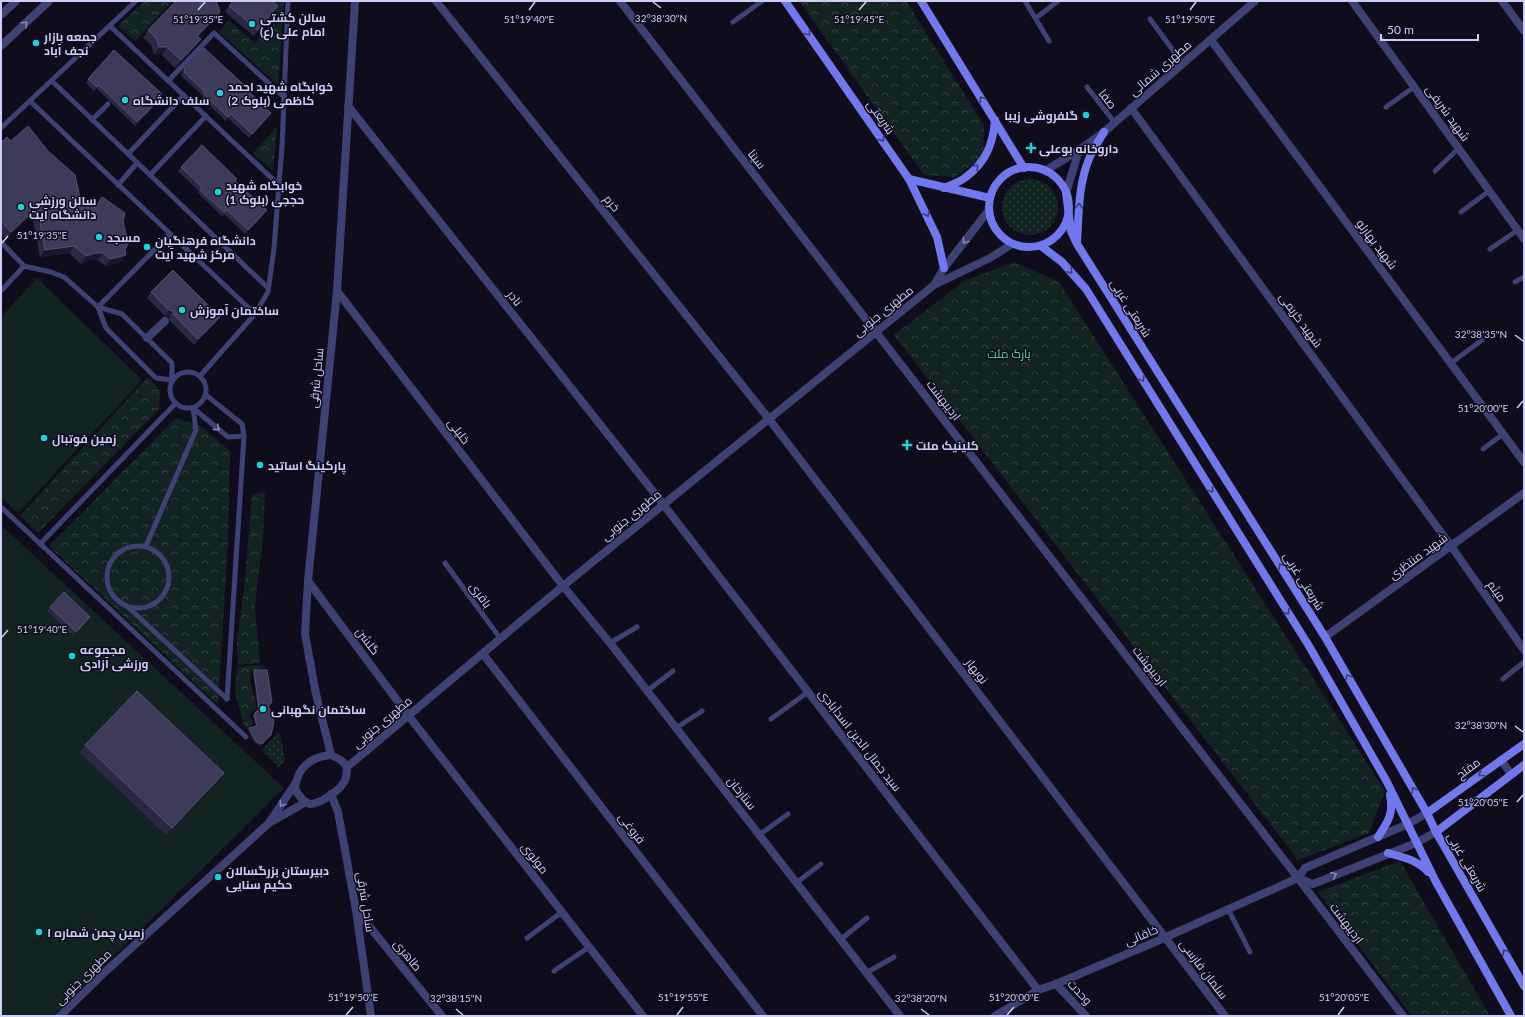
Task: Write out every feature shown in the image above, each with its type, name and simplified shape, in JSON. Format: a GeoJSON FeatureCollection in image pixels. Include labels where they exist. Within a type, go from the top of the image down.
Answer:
{"type":"FeatureCollection","features":[{"type":"Feature","properties":{"kind":"main road","name":"شریعتی"},"geometry":{"type":"LineString","coordinates":[[785,1],[909,179],[937,238],[944,268]]}},
{"type":"Feature","properties":{"kind":"main road"},"geometry":{"type":"LineString","coordinates":[[921,1],[1024,168]]}},
{"type":"Feature","properties":{"kind":"main road"},"geometry":{"type":"LineString","coordinates":[[944,188],[966,178],[979,165],[988,152],[994,137],[995,120]]}},
{"type":"Feature","properties":{"kind":"main road"},"geometry":{"type":"LineString","coordinates":[[1077,244],[1081,187],[1089,158],[1104,132]]}},
{"type":"Feature","properties":{"kind":"main road"},"geometry":{"type":"LineString","coordinates":[[1066,193],[1054,176],[1035,168],[1024,168],[1012,171],[1002,177],[994,186],[990,198],[989,210],[991,222],[996,231],[1012,244],[1021,247],[1041,246],[1052,240],[1060,233],[1066,223],[1069,212]]}},
{"type":"Feature","properties":{"kind":"main road"},"geometry":{"type":"LineString","coordinates":[[909,179],[990,198]]}},
{"type":"Feature","properties":{"kind":"main road","name":"شریعتی غربی"},"geometry":{"type":"LineString","coordinates":[[1066,193],[1071,231],[1077,244],[1325,637],[1428,813],[1436,832],[1524,986]]}},
{"type":"Feature","properties":{"kind":"main road"},"geometry":{"type":"LineString","coordinates":[[1041,246],[1062,262],[1086,289],[1309,646],[1387,782],[1436,882],[1511,1016]]}},
{"type":"Feature","properties":{"kind":"main road","name":"مفتح"},"geometry":{"type":"LineString","coordinates":[[1428,813],[1524,744]]}},
{"type":"Feature","properties":{"kind":"main road"},"geometry":{"type":"LineString","coordinates":[[1436,832],[1524,765]]}},
{"type":"Feature","properties":{"kind":"main road"},"geometry":{"type":"LineString","coordinates":[[1378,837],[1389,819],[1392,805],[1387,782]]}},
{"type":"Feature","properties":{"kind":"main road"},"geometry":{"type":"LineString","coordinates":[[1388,853],[1410,859],[1424,867],[1436,882]]}},
{"type":"Feature","properties":{"kind":"street"},"geometry":{"type":"LineString","coordinates":[[1,15],[16,1]]}},
{"type":"Feature","properties":{"kind":"street"},"geometry":{"type":"LineString","coordinates":[[1,46],[49,1]]}},
{"type":"Feature","properties":{"kind":"street","name":"ساحل شرقی"},"geometry":{"type":"LineString","coordinates":[[331,755],[316,694],[305,634],[308,581],[337,291],[355,1]]}},
{"type":"Feature","properties":{"kind":"street","name":"خرم"},"geometry":{"type":"LineString","coordinates":[[436,1],[769,419]]}},
{"type":"Feature","properties":{"kind":"street","name":"سینا"},"geometry":{"type":"LineString","coordinates":[[620,1],[876,332]]}},
{"type":"Feature","properties":{"kind":"street","name":"مطهری شمالی"},"geometry":{"type":"LineString","coordinates":[[1045,171],[1079,150],[1104,132],[1255,1]]}},
{"type":"Feature","properties":{"kind":"street","name":"شهید شریفی"},"geometry":{"type":"LineString","coordinates":[[1352,1],[1524,239]]}},
{"type":"Feature","properties":{"kind":"street"},"geometry":{"type":"LineString","coordinates":[[1502,1],[1524,31]]}},
{"type":"Feature","properties":{"kind":"street","name":"شهید بهارلو"},"geometry":{"type":"LineString","coordinates":[[1211,40],[1524,462]]}},
{"type":"Feature","properties":{"kind":"street","name":"نادر"},"geometry":{"type":"LineString","coordinates":[[348,106],[663,504]]}},
{"type":"Feature","properties":{"kind":"street","name":"شهید کریمی"},"geometry":{"type":"LineString","coordinates":[[1131,108],[1451,546]]}},
{"type":"Feature","properties":{"kind":"street"},"geometry":{"type":"LineString","coordinates":[[1066,193],[1079,150]]}},
{"type":"Feature","properties":{"kind":"street"},"geometry":{"type":"LineString","coordinates":[[934,285],[944,268],[989,210]]}},
{"type":"Feature","properties":{"kind":"street"},"geometry":{"type":"LineString","coordinates":[[934,285],[990,258],[1012,244]]}},
{"type":"Feature","properties":{"kind":"street","name":"مطهری جنوبی"},"geometry":{"type":"LineString","coordinates":[[347,767],[563,586],[934,285]]}},
{"type":"Feature","properties":{"kind":"street","name":"خلیلی"},"geometry":{"type":"LineString","coordinates":[[337,291],[563,586]]}},
{"type":"Feature","properties":{"kind":"street"},"geometry":{"type":"LineString","coordinates":[[147,338],[165,321]]}},
{"type":"Feature","properties":{"kind":"street","name":"اردیبهشت"},"geometry":{"type":"LineString","coordinates":[[876,332],[1403,1016]]}},
{"type":"Feature","properties":{"kind":"street","name":"نوبهار"},"geometry":{"type":"LineString","coordinates":[[769,419],[1165,937]]}},
{"type":"Feature","properties":{"kind":"street","name":"شهید منتظری"},"geometry":{"type":"LineString","coordinates":[[1325,637],[1524,493]]}},
{"type":"Feature","properties":{"kind":"street","name":"سید جمال الدین اسدآبادی"},"geometry":{"type":"LineString","coordinates":[[663,504],[1038,990]]}},
{"type":"Feature","properties":{"kind":"street","name":"میثم"},"geometry":{"type":"LineString","coordinates":[[1451,546],[1524,650]]}},
{"type":"Feature","properties":{"kind":"street","name":"گلشن"},"geometry":{"type":"LineString","coordinates":[[308,581],[408,715]]}},
{"type":"Feature","properties":{"kind":"street","name":"ستارخان"},"geometry":{"type":"LineString","coordinates":[[563,586],[610,643],[900,1016]]}},
{"type":"Feature","properties":{"kind":"street","name":"فروغی"},"geometry":{"type":"LineString","coordinates":[[482,654],[763,1016]]}},
{"type":"Feature","properties":{"kind":"street","name":"مولوی"},"geometry":{"type":"LineString","coordinates":[[408,715],[643,1016]]}},
{"type":"Feature","properties":{"kind":"street"},"geometry":{"type":"LineString","coordinates":[[331,755],[341,760],[347,767],[347,775],[344,782],[325,799],[311,804],[300,797],[295,789],[297,776],[301,768],[316,758],[331,755]]}},
{"type":"Feature","properties":{"kind":"street"},"geometry":{"type":"LineString","coordinates":[[1501,760],[1511,774]]}},
{"type":"Feature","properties":{"kind":"street"},"geometry":{"type":"LineString","coordinates":[[269,823],[295,784]]}},
{"type":"Feature","properties":{"kind":"street","name":"ساحل شرقی"},"geometry":{"type":"LineString","coordinates":[[331,794],[338,812],[356,910],[371,1016]]}},
{"type":"Feature","properties":{"kind":"street","name":"مطهری جنوبی"},"geometry":{"type":"LineString","coordinates":[[60,1016],[106,971],[269,823],[306,802]]}},
{"type":"Feature","properties":{"kind":"street","name":"خاقانی"},"geometry":{"type":"LineString","coordinates":[[995,1016],[1038,990],[1056,984],[1298,878],[1305,868],[1408,824],[1428,813]]}},
{"type":"Feature","properties":{"kind":"street"},"geometry":{"type":"LineString","coordinates":[[1298,878],[1314,884],[1416,843],[1436,832]]}},
{"type":"Feature","properties":{"kind":"street","name":"طاهری"},"geometry":{"type":"LineString","coordinates":[[356,910],[442,1016]]}},
{"type":"Feature","properties":{"kind":"street","name":"سلمان فارسی"},"geometry":{"type":"LineString","coordinates":[[1165,937],[1224,1016]]}},
{"type":"Feature","properties":{"kind":"street","name":"وحدت"},"geometry":{"type":"LineString","coordinates":[[1056,984],[1086,1016]]}},
{"type":"Feature","properties":{"kind":"lane"},"geometry":{"type":"LineString","coordinates":[[1,128],[136,1]]}},
{"type":"Feature","properties":{"kind":"lane"},"geometry":{"type":"LineString","coordinates":[[200,376],[255,314],[268,292],[274,248],[279,185],[288,1]]}},
{"type":"Feature","properties":{"kind":"lane"},"geometry":{"type":"LineString","coordinates":[[733,22],[762,1]]}},
{"type":"Feature","properties":{"kind":"lane"},"geometry":{"type":"LineString","coordinates":[[1025,1],[1050,41]]}},
{"type":"Feature","properties":{"kind":"lane"},"geometry":{"type":"LineString","coordinates":[[1036,18],[1058,1]]}},
{"type":"Feature","properties":{"kind":"lane"},"geometry":{"type":"LineString","coordinates":[[1150,19],[1183,64]]}},
{"type":"Feature","properties":{"kind":"lane"},"geometry":{"type":"LineString","coordinates":[[110,26],[279,185]]}},
{"type":"Feature","properties":{"kind":"lane"},"geometry":{"type":"LineString","coordinates":[[168,81],[214,33],[284,97]]}},
{"type":"Feature","properties":{"kind":"lane"},"geometry":{"type":"LineString","coordinates":[[52,81],[268,288]]}},
{"type":"Feature","properties":{"kind":"lane","name":"صفا"},"geometry":{"type":"LineString","coordinates":[[1086,87],[1115,123]]}},
{"type":"Feature","properties":{"kind":"lane"},"geometry":{"type":"LineString","coordinates":[[1386,107],[1414,87]]}},
{"type":"Feature","properties":{"kind":"lane"},"geometry":{"type":"LineString","coordinates":[[128,154],[184,95]]}},
{"type":"Feature","properties":{"kind":"lane"},"geometry":{"type":"LineString","coordinates":[[30,101],[255,314]]}},
{"type":"Feature","properties":{"kind":"lane"},"geometry":{"type":"LineString","coordinates":[[92,120],[108,104]]}},
{"type":"Feature","properties":{"kind":"lane"},"geometry":{"type":"LineString","coordinates":[[150,175],[206,116]]}},
{"type":"Feature","properties":{"kind":"lane"},"geometry":{"type":"LineString","coordinates":[[1435,171],[1459,148]]}},
{"type":"Feature","properties":{"kind":"lane"},"geometry":{"type":"LineString","coordinates":[[118,185],[137,163]]}},
{"type":"Feature","properties":{"kind":"lane"},"geometry":{"type":"LineString","coordinates":[[1461,212],[1489,191]]}},
{"type":"Feature","properties":{"kind":"lane"},"geometry":{"type":"LineString","coordinates":[[1490,249],[1518,230]]}},
{"type":"Feature","properties":{"kind":"lane"},"geometry":{"type":"LineString","coordinates":[[98,307],[170,234]]}},
{"type":"Feature","properties":{"kind":"lane"},"geometry":{"type":"LineString","coordinates":[[1,242],[24,266],[64,277],[98,307],[122,314],[172,363],[172,380],[170,392],[171,398],[175,404],[184,408],[193,408],[199,405],[206,395],[206,385],[200,376],[195,373],[182,372],[172,380],[156,378],[106,328],[98,307]]}},
{"type":"Feature","properties":{"kind":"lane"},"geometry":{"type":"LineString","coordinates":[[1,291],[24,266]]}},
{"type":"Feature","properties":{"kind":"lane"},"geometry":{"type":"LineString","coordinates":[[1515,282],[1524,277]]}},
{"type":"Feature","properties":{"kind":"lane"},"geometry":{"type":"LineString","coordinates":[[1451,363],[1482,340]]}},
{"type":"Feature","properties":{"kind":"lane"},"geometry":{"type":"LineString","coordinates":[[127,606],[137,608],[152,605],[163,595],[168,586],[169,576],[167,566],[155,550],[146,546],[135,545],[125,548],[116,554],[110,562],[106,572],[107,583],[111,593],[118,601],[127,606],[227,698],[244,436],[242,424],[206,395]]}},
{"type":"Feature","properties":{"kind":"lane"},"geometry":{"type":"LineString","coordinates":[[40,544],[175,404]]}},
{"type":"Feature","properties":{"kind":"lane"},"geometry":{"type":"LineString","coordinates":[[193,408],[228,437],[244,436]]}},
{"type":"Feature","properties":{"kind":"lane"},"geometry":{"type":"LineString","coordinates":[[146,546],[196,430],[193,408]]}},
{"type":"Feature","properties":{"kind":"lane"},"geometry":{"type":"LineString","coordinates":[[1483,449],[1503,434]]}},
{"type":"Feature","properties":{"kind":"lane"},"geometry":{"type":"LineString","coordinates":[[1,507],[246,737]]}},
{"type":"Feature","properties":{"kind":"lane","name":"باقری"},"geometry":{"type":"LineString","coordinates":[[445,563],[500,638]]}},
{"type":"Feature","properties":{"kind":"lane"},"geometry":{"type":"LineString","coordinates":[[610,643],[637,627]]}},
{"type":"Feature","properties":{"kind":"lane"},"geometry":{"type":"LineString","coordinates":[[1504,679],[1524,662]]}},
{"type":"Feature","properties":{"kind":"lane"},"geometry":{"type":"LineString","coordinates":[[647,691],[673,671]]}},
{"type":"Feature","properties":{"kind":"lane"},"geometry":{"type":"LineString","coordinates":[[771,719],[808,692]]}},
{"type":"Feature","properties":{"kind":"lane"},"geometry":{"type":"LineString","coordinates":[[676,728],[702,711]]}},
{"type":"Feature","properties":{"kind":"lane"},"geometry":{"type":"LineString","coordinates":[[759,835],[788,814]]}},
{"type":"Feature","properties":{"kind":"lane"},"geometry":{"type":"LineString","coordinates":[[796,883],[821,864]]}},
{"type":"Feature","properties":{"kind":"lane"},"geometry":{"type":"LineString","coordinates":[[1228,909],[1250,952]]}},
{"type":"Feature","properties":{"kind":"lane"},"geometry":{"type":"LineString","coordinates":[[527,938],[562,912]]}},
{"type":"Feature","properties":{"kind":"lane"},"geometry":{"type":"LineString","coordinates":[[840,940],[867,918]]}},
{"type":"Feature","properties":{"kind":"lane"},"geometry":{"type":"LineString","coordinates":[[554,971],[589,947]]}},
{"type":"Feature","properties":{"kind":"lane"},"geometry":{"type":"LineString","coordinates":[[866,973],[894,957]]}},
{"type":"Feature","properties":{"kind":"green space"},"geometry":{"type":"Polygon","coordinates":[[[144,1],[172,1],[135,41],[118,26],[144,1]]]}},
{"type":"Feature","properties":{"kind":"green space"},"geometry":{"type":"Polygon","coordinates":[[[265,1],[284,1],[278,85],[219,32],[229,20],[255,43],[278,13],[265,1]]]}},
{"type":"Feature","properties":{"kind":"green space"},"geometry":{"type":"Polygon","coordinates":[[[799,1],[906,1],[984,125],[983,157],[955,177],[924,175],[799,1]]]}},
{"type":"Feature","properties":{"kind":"green space"},"geometry":{"type":"Polygon","coordinates":[[[277,127],[273,171],[253,153],[277,127]]]}},
{"type":"Feature","properties":{"kind":"green space"},"geometry":{"type":"Polygon","coordinates":[[[1025,179],[1035,179],[1050,187],[1056,196],[1058,207],[1056,218],[1050,227],[1035,235],[1025,235],[1014,230],[1007,223],[1002,212],[1002,202],[1007,191],[1014,184],[1025,179]]]}},
{"type":"Feature","properties":{"kind":"green space","name":"پارک ملت"},"geometry":{"type":"Polygon","coordinates":[[[1014,262],[1059,282],[1385,791],[1369,833],[1298,860],[894,335],[964,281],[1014,262]]]}},
{"type":"Feature","properties":{"kind":"green space","name":"زمین فوتبال"},"geometry":{"type":"Polygon","coordinates":[[[37,278],[142,380],[18,513],[1,497],[1,317],[37,278]]]}},
{"type":"Feature","properties":{"kind":"green space"},"geometry":{"type":"Polygon","coordinates":[[[148,377],[160,390],[159,409],[38,533],[20,516],[148,377]]]}},
{"type":"Feature","properties":{"kind":"green space"},"geometry":{"type":"Polygon","coordinates":[[[176,418],[201,426],[230,451],[228,542],[218,705],[49,546],[176,418]]]}},
{"type":"Feature","properties":{"kind":"green space"},"geometry":{"type":"Polygon","coordinates":[[[265,492],[263,537],[255,607],[260,663],[238,665],[237,641],[244,590],[252,495],[265,492]]]}},
{"type":"Feature","properties":{"kind":"green space","name":"مجموعه ورزشی آزادی"},"geometry":{"type":"Polygon","coordinates":[[[1,525],[284,788],[53,1016],[1,1016],[1,525]]]}},
{"type":"Feature","properties":{"kind":"green space"},"geometry":{"type":"Polygon","coordinates":[[[263,665],[264,668],[251,671],[250,679],[257,709],[249,714],[253,724],[248,728],[244,726],[235,692],[237,667],[263,665]]]}},
{"type":"Feature","properties":{"kind":"green space"},"geometry":{"type":"Polygon","coordinates":[[[280,734],[285,760],[279,767],[262,750],[276,735],[280,734]]]}},
{"type":"Feature","properties":{"kind":"green space"},"geometry":{"type":"Polygon","coordinates":[[[1400,861],[1490,1016],[1412,1016],[1318,892],[1400,861]]]}},
{"type":"Feature","properties":{"kind":"building"},"geometry":{"type":"Polygon","coordinates":[[[176,1],[216,1],[220,12],[197,36],[201,39],[181,60],[167,47],[159,47],[156,38],[148,30],[176,1]]]}},
{"type":"Feature","properties":{"kind":"building","name":"سالن کشتی امام علی (ع)"},"geometry":{"type":"Polygon","coordinates":[[[233,1],[272,1],[278,6],[258,30],[229,6],[233,1]]]}},
{"type":"Feature","properties":{"kind":"building","name":"خوابگاه شهید احمد کاظمی (بلوک 2)"},"geometry":{"type":"Polygon","coordinates":[[[204,48],[243,84],[242,85],[271,113],[252,134],[231,114],[228,117],[184,72],[184,69],[204,48]]]}},
{"type":"Feature","properties":{"kind":"building"},"geometry":{"type":"Polygon","coordinates":[[[114,50],[162,94],[152,105],[153,106],[137,122],[99,85],[97,87],[88,79],[114,50]]]}},
{"type":"Feature","properties":{"kind":"building"},"geometry":{"type":"Polygon","coordinates":[[[28,126],[48,151],[75,175],[80,198],[95,208],[102,197],[125,213],[123,221],[128,244],[125,249],[126,255],[110,259],[103,253],[96,253],[86,256],[74,246],[45,250],[37,207],[11,232],[1,221],[1,143],[7,137],[11,141],[28,126]]]}},
{"type":"Feature","properties":{"kind":"building","name":"خوابگاه شهید حججی (بلوک 1)"},"geometry":{"type":"Polygon","coordinates":[[[202,145],[237,179],[235,181],[267,210],[248,230],[227,210],[224,212],[200,190],[202,187],[181,167],[202,145]]]}},
{"type":"Feature","properties":{"kind":"building","name":"ساختمان آموزش"},"geometry":{"type":"Polygon","coordinates":[[[173,270],[220,317],[198,339],[174,315],[173,311],[169,310],[151,292],[173,270]]]}},
{"type":"Feature","properties":{"kind":"building"},"geometry":{"type":"Polygon","coordinates":[[[64,592],[90,617],[76,632],[50,607],[64,592]]]}},
{"type":"Feature","properties":{"kind":"building","name":"ساختمان نگهبانی"},"geometry":{"type":"Polygon","coordinates":[[[254,670],[267,670],[272,702],[268,707],[272,712],[274,722],[271,735],[262,744],[256,741],[249,728],[257,726],[254,714],[259,709],[254,670]]]}},
{"type":"Feature","properties":{"kind":"building"},"geometry":{"type":"Polygon","coordinates":[[[137,691],[224,773],[172,828],[85,745],[137,691]]]}},
{"type":"Feature","properties":{"kind":"place","name":"سالن کشتی امام علی (ع)"},"geometry":{"type":"Point","coordinates":[252,24]}},
{"type":"Feature","properties":{"kind":"place","name":"جمعه بازار نجف آباد"},"geometry":{"type":"Point","coordinates":[36,43]}},
{"type":"Feature","properties":{"kind":"place","name":"خوابگاه شهید احمد کاظمی (بلوک 2)"},"geometry":{"type":"Point","coordinates":[220,93]}},
{"type":"Feature","properties":{"kind":"place","name":"سلف دانشگاه"},"geometry":{"type":"Point","coordinates":[125,100]}},
{"type":"Feature","properties":{"kind":"place","name":"گلفروشی زیبا"},"geometry":{"type":"Point","coordinates":[1086,115]}},
{"type":"Feature","properties":{"kind":"place","name":"داروخانه بوعلی"},"geometry":{"type":"Point","coordinates":[1031,148]}},
{"type":"Feature","properties":{"kind":"place","name":"خوابگاه شهید حججی (بلوک 1)"},"geometry":{"type":"Point","coordinates":[218,192]}},
{"type":"Feature","properties":{"kind":"place","name":"سالن ورزشی دانشگاه آیت"},"geometry":{"type":"Point","coordinates":[21,207]}},
{"type":"Feature","properties":{"kind":"place","name":"مسجد"},"geometry":{"type":"Point","coordinates":[99,237]}},
{"type":"Feature","properties":{"kind":"place","name":"دانشگاه فرهنگیان مرکز شهید آیت"},"geometry":{"type":"Point","coordinates":[147,247]}},
{"type":"Feature","properties":{"kind":"place","name":"ساختمان آموزش"},"geometry":{"type":"Point","coordinates":[182,310]}},
{"type":"Feature","properties":{"kind":"place","name":"زمین فوتبال"},"geometry":{"type":"Point","coordinates":[44,438]}},
{"type":"Feature","properties":{"kind":"place","name":"کلینیک ملت"},"geometry":{"type":"Point","coordinates":[907,445]}},
{"type":"Feature","properties":{"kind":"place","name":"پارکینگ اساتید"},"geometry":{"type":"Point","coordinates":[260,465]}},
{"type":"Feature","properties":{"kind":"place","name":"مجموعه ورزشی آزادی"},"geometry":{"type":"Point","coordinates":[72,656]}},
{"type":"Feature","properties":{"kind":"place","name":"ساختمان نگهبانی"},"geometry":{"type":"Point","coordinates":[263,709]}},
{"type":"Feature","properties":{"kind":"place","name":"دبیرستان بزرگسالان حکیم سنایی"},"geometry":{"type":"Point","coordinates":[218,877]}},
{"type":"Feature","properties":{"kind":"place","name":"زمین چمن شماره ۱"},"geometry":{"type":"Point","coordinates":[39,932]}}]}
